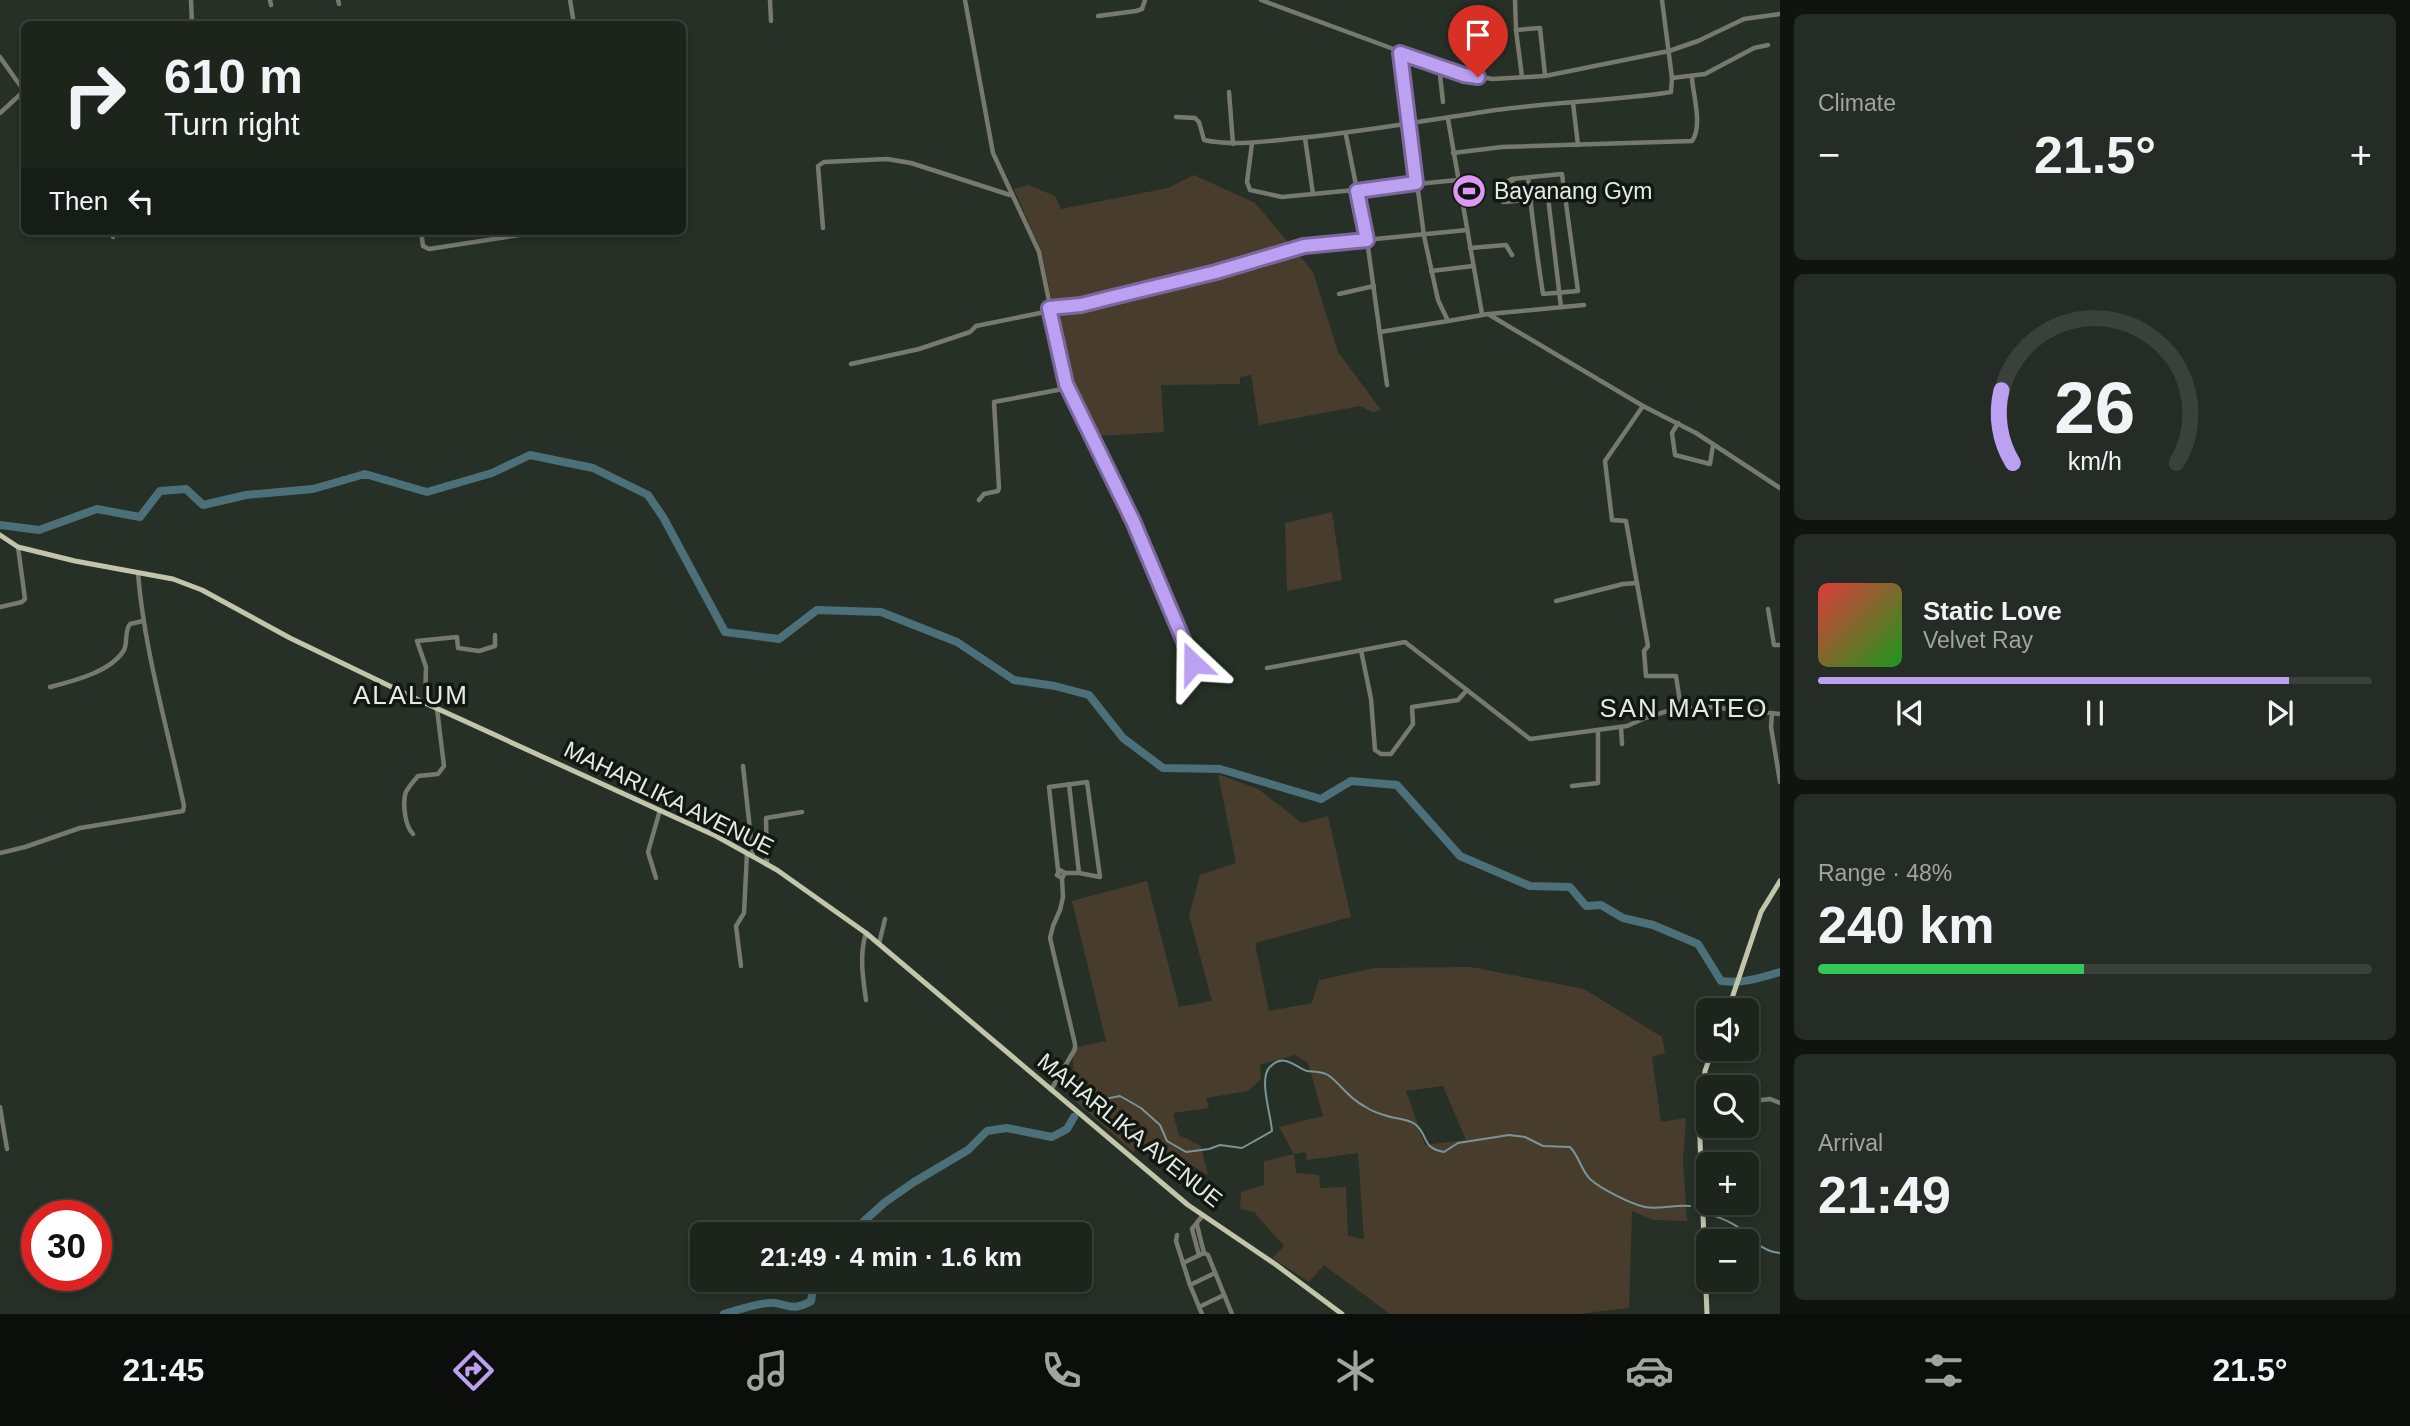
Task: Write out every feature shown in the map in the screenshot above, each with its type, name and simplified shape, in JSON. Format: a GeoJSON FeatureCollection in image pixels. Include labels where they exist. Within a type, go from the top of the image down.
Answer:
{"type":"FeatureCollection","features":[{"type":"Feature","properties":{"kind":"main road","name":"MAHARLIKA AVENUE"},"geometry":{"type":"LineString","coordinates":[[0,535],[18,547],[173,579],[202,590],[290,638],[437,709],[716,836],[750,855],[866,933],[1203,1215],[1342,1314]]}},
{"type":"Feature","properties":{"kind":"main road"},"geometry":{"type":"LineString","coordinates":[[1732,998],[1761,912],[1780,881]]}},
{"type":"Feature","properties":{"kind":"main road"},"geometry":{"type":"LineString","coordinates":[[1707,1314],[1699,1116],[1704,1071],[1708,1061]]}},
{"type":"Feature","properties":{"kind":"street"},"geometry":{"type":"LineString","coordinates":[[191,0],[192,21]]}},
{"type":"Feature","properties":{"kind":"street"},"geometry":{"type":"LineString","coordinates":[[570,0],[574,21]]}},
{"type":"Feature","properties":{"kind":"street"},"geometry":{"type":"LineString","coordinates":[[770,0],[771,21]]}},
{"type":"Feature","properties":{"kind":"street"},"geometry":{"type":"LineString","coordinates":[[965,0],[993,153],[1039,252],[1068,388],[1133,521],[1193,663]]}},
{"type":"Feature","properties":{"kind":"street"},"geometry":{"type":"LineString","coordinates":[[1098,16],[1142,9],[1145,0]]}},
{"type":"Feature","properties":{"kind":"street"},"geometry":{"type":"LineString","coordinates":[[1261,0],[1464,75],[1493,79],[1545,76],[1669,51],[1698,41],[1744,19],[1780,14]]}},
{"type":"Feature","properties":{"kind":"street"},"geometry":{"type":"LineString","coordinates":[[1515,0],[1522,77]]}},
{"type":"Feature","properties":{"kind":"street"},"geometry":{"type":"LineString","coordinates":[[1176,117],[1195,118],[1199,122],[1204,140],[1233,144],[1346,135],[1501,110],[1671,92],[1672,78],[1662,0]]}},
{"type":"Feature","properties":{"kind":"street"},"geometry":{"type":"LineString","coordinates":[[1516,30],[1540,28],[1545,76]]}},
{"type":"Feature","properties":{"kind":"street"},"geometry":{"type":"LineString","coordinates":[[1672,78],[1692,78],[1711,72],[1754,48],[1768,45]]}},
{"type":"Feature","properties":{"kind":"street"},"geometry":{"type":"LineString","coordinates":[[1400,53],[1424,236],[1438,300],[1448,321]]}},
{"type":"Feature","properties":{"kind":"street"},"geometry":{"type":"LineString","coordinates":[[0,57],[21,87]]}},
{"type":"Feature","properties":{"kind":"street"},"geometry":{"type":"LineString","coordinates":[[1439,66],[1443,102]]}},
{"type":"Feature","properties":{"kind":"street"},"geometry":{"type":"LineString","coordinates":[[1453,153],[1502,147],[1692,141],[1696,135],[1696,120],[1692,78]]}},
{"type":"Feature","properties":{"kind":"street"},"geometry":{"type":"LineString","coordinates":[[1229,92],[1233,144]]}},
{"type":"Feature","properties":{"kind":"street"},"geometry":{"type":"LineString","coordinates":[[0,113],[21,94]]}},
{"type":"Feature","properties":{"kind":"street"},"geometry":{"type":"LineString","coordinates":[[1573,103],[1577,145]]}},
{"type":"Feature","properties":{"kind":"street"},"geometry":{"type":"LineString","coordinates":[[1448,118],[1473,266],[1485,314],[1643,406],[1678,423],[1780,488]]}},
{"type":"Feature","properties":{"kind":"street"},"geometry":{"type":"LineString","coordinates":[[1346,135],[1367,240],[1387,385]]}},
{"type":"Feature","properties":{"kind":"street"},"geometry":{"type":"LineString","coordinates":[[1305,138],[1313,194]]}},
{"type":"Feature","properties":{"kind":"street"},"geometry":{"type":"LineString","coordinates":[[1252,143],[1247,182],[1251,190],[1282,197],[1458,180]]}},
{"type":"Feature","properties":{"kind":"street"},"geometry":{"type":"LineString","coordinates":[[823,228],[818,166],[824,162],[875,159],[911,163],[1011,195]]}},
{"type":"Feature","properties":{"kind":"street"},"geometry":{"type":"LineString","coordinates":[[1528,178],[1530,199],[1543,294],[1578,291],[1562,174],[1511,179],[1497,187],[1503,202],[1515,201],[1530,199],[1564,195]]}},
{"type":"Feature","properties":{"kind":"street"},"geometry":{"type":"LineString","coordinates":[[1511,179],[1515,201]]}},
{"type":"Feature","properties":{"kind":"street"},"geometry":{"type":"LineString","coordinates":[[1548,197],[1561,307]]}},
{"type":"Feature","properties":{"kind":"street"},"geometry":{"type":"LineString","coordinates":[[851,364],[919,349],[970,332],[976,326],[1050,309],[1081,305],[1216,272],[1304,246],[1467,230]]}},
{"type":"Feature","properties":{"kind":"street"},"geometry":{"type":"LineString","coordinates":[[422,235],[424,246],[429,249],[519,235]]}},
{"type":"Feature","properties":{"kind":"street"},"geometry":{"type":"LineString","coordinates":[[1470,248],[1506,245],[1512,255]]}},
{"type":"Feature","properties":{"kind":"street"},"geometry":{"type":"LineString","coordinates":[[1431,271],[1473,266]]}},
{"type":"Feature","properties":{"kind":"street"},"geometry":{"type":"LineString","coordinates":[[1339,294],[1374,286]]}},
{"type":"Feature","properties":{"kind":"street"},"geometry":{"type":"LineString","coordinates":[[1380,332],[1485,314],[1584,305]]}},
{"type":"Feature","properties":{"kind":"street"},"geometry":{"type":"LineString","coordinates":[[979,500],[999,488],[994,402],[1068,388]]}},
{"type":"Feature","properties":{"kind":"street"},"geometry":{"type":"LineString","coordinates":[[1643,406],[1605,461],[1612,520],[1626,521],[1648,646],[1644,651],[1646,676],[1676,676],[1681,709]]}},
{"type":"Feature","properties":{"kind":"street"},"geometry":{"type":"LineString","coordinates":[[1678,423],[1672,433],[1675,455],[1710,464],[1713,445]]}},
{"type":"Feature","properties":{"kind":"street"},"geometry":{"type":"LineString","coordinates":[[0,607],[25,599],[18,547]]}},
{"type":"Feature","properties":{"kind":"street"},"geometry":{"type":"LineString","coordinates":[[0,853],[80,828],[183,811],[169,730],[144,621],[138,573]]}},
{"type":"Feature","properties":{"kind":"street"},"geometry":{"type":"LineString","coordinates":[[1556,601],[1637,583]]}},
{"type":"Feature","properties":{"kind":"street"},"geometry":{"type":"LineString","coordinates":[[1768,609],[1772,640],[1774,645],[1780,645]]}},
{"type":"Feature","properties":{"kind":"street"},"geometry":{"type":"LineString","coordinates":[[50,687],[84,678],[116,661],[126,648],[127,628],[130,624],[144,621]]}},
{"type":"Feature","properties":{"kind":"street"},"geometry":{"type":"LineString","coordinates":[[425,703],[426,667],[417,641],[457,638],[458,648],[479,651],[495,646],[495,635]]}},
{"type":"Feature","properties":{"kind":"street"},"geometry":{"type":"LineString","coordinates":[[1267,668],[1405,642],[1530,739],[1621,727],[1681,709],[1708,707],[1780,714]]}},
{"type":"Feature","properties":{"kind":"street"},"geometry":{"type":"LineString","coordinates":[[1361,650],[1371,699],[1375,750],[1381,754],[1391,754],[1413,724],[1412,707],[1458,700],[1467,690]]}},
{"type":"Feature","properties":{"kind":"street"},"geometry":{"type":"LineString","coordinates":[[413,834],[409,831],[406,819],[405,794],[418,776],[438,774],[444,766],[437,709]]}},
{"type":"Feature","properties":{"kind":"street"},"geometry":{"type":"LineString","coordinates":[[1772,713],[1771,727],[1780,782]]}},
{"type":"Feature","properties":{"kind":"street"},"geometry":{"type":"LineString","coordinates":[[1621,727],[1622,744]]}},
{"type":"Feature","properties":{"kind":"street"},"geometry":{"type":"LineString","coordinates":[[1572,786],[1598,783],[1598,730]]}},
{"type":"Feature","properties":{"kind":"street"},"geometry":{"type":"LineString","coordinates":[[741,966],[736,926],[744,913],[750,855],[743,766]]}},
{"type":"Feature","properties":{"kind":"street"},"geometry":{"type":"LineString","coordinates":[[1051,1090],[1076,1044],[1050,938],[1063,897],[1063,876],[1062,870],[1058,870],[1049,787],[1088,783],[1100,877],[1079,873],[1063,876]]}},
{"type":"Feature","properties":{"kind":"street"},"geometry":{"type":"LineString","coordinates":[[1069,784],[1079,873]]}},
{"type":"Feature","properties":{"kind":"street"},"geometry":{"type":"LineString","coordinates":[[656,878],[648,852],[660,810]]}},
{"type":"Feature","properties":{"kind":"street"},"geometry":{"type":"LineString","coordinates":[[767,865],[766,818],[802,812]]}},
{"type":"Feature","properties":{"kind":"street"},"geometry":{"type":"LineString","coordinates":[[879,944],[885,919]]}},
{"type":"Feature","properties":{"kind":"street"},"geometry":{"type":"LineString","coordinates":[[866,933],[862,944],[866,1000]]}},
{"type":"Feature","properties":{"kind":"street"},"geometry":{"type":"LineString","coordinates":[[1759,1100],[1770,1099],[1780,1103]]}},
{"type":"Feature","properties":{"kind":"street"},"geometry":{"type":"LineString","coordinates":[[0,1107],[7,1149]]}},
{"type":"Feature","properties":{"kind":"street"},"geometry":{"type":"LineString","coordinates":[[1202,1254],[1197,1224],[1203,1215]]}},
{"type":"Feature","properties":{"kind":"street"},"geometry":{"type":"LineString","coordinates":[[1177,1236],[1176,1241],[1189,1285],[1202,1314]]}},
{"type":"Feature","properties":{"kind":"street"},"geometry":{"type":"LineString","coordinates":[[1183,1263],[1202,1254],[1209,1257],[1232,1314]]}},
{"type":"Feature","properties":{"kind":"street"},"geometry":{"type":"LineString","coordinates":[[1189,1285],[1215,1273]]}},
{"type":"Feature","properties":{"kind":"street"},"geometry":{"type":"LineString","coordinates":[[1199,1307],[1224,1295]]}},
{"type":"Feature","properties":{"kind":"shaded area"},"geometry":{"type":"Polygon","coordinates":[[[1194,175],[1255,203],[1313,272],[1338,352],[1381,410],[1373,412],[1360,406],[1259,425],[1251,375],[1240,377],[1240,384],[1161,385],[1164,432],[1099,436],[1069,385],[1042,253],[1014,189],[1028,185],[1055,196],[1061,209],[1168,188],[1194,175]]]}},
{"type":"Feature","properties":{"kind":"shaded area"},"geometry":{"type":"Polygon","coordinates":[[[1332,512],[1342,580],[1287,591],[1285,523],[1332,512]]]}},
{"type":"Feature","properties":{"kind":"shaded area"},"geometry":{"type":"Polygon","coordinates":[[[1218,774],[1258,789],[1302,823],[1328,816],[1351,917],[1255,943],[1269,1011],[1312,1003],[1319,980],[1375,968],[1471,967],[1584,989],[1662,1037],[1665,1053],[1652,1057],[1661,1122],[1686,1118],[1683,1161],[1687,1221],[1654,1220],[1632,1211],[1629,1308],[1577,1314],[1390,1314],[1324,1265],[1309,1282],[1272,1258],[1284,1246],[1254,1212],[1240,1209],[1241,1192],[1264,1185],[1264,1161],[1294,1154],[1279,1127],[1323,1116],[1308,1063],[1295,1055],[1260,1065],[1261,1079],[1248,1091],[1206,1098],[1209,1108],[1173,1113],[1179,1135],[1201,1146],[1208,1175],[1186,1162],[1172,1167],[1157,1138],[1133,1152],[1075,1101],[1072,1048],[1106,1041],[1072,901],[1147,881],[1179,1007],[1212,1001],[1189,915],[1200,875],[1236,863],[1218,774]],[[1443,1086],[1406,1091],[1425,1145],[1466,1140],[1443,1086]],[[1306,1152],[1294,1154],[1296,1173],[1319,1175],[1320,1188],[1346,1187],[1348,1236],[1364,1239],[1358,1153],[1307,1160],[1306,1152]]]}},
{"type":"Feature","properties":{"kind":"waterway"},"geometry":{"type":"LineString","coordinates":[[0,525],[39,530],[97,509],[140,517],[160,491],[186,489],[203,505],[246,495],[313,489],[365,474],[427,492],[492,473],[530,455],[593,468],[648,495],[663,517],[725,632],[779,639],[817,610],[881,612],[957,642],[1014,680],[1055,686],[1089,695],[1123,738],[1163,768],[1220,769],[1321,799],[1351,781],[1397,785],[1460,856],[1530,886],[1570,887],[1586,906],[1601,905],[1623,918],[1653,925],[1698,944],[1721,981],[1744,981],[1780,972]]}},
{"type":"Feature","properties":{"kind":"waterway"},"geometry":{"type":"LineString","coordinates":[[1085,1103],[1120,1096],[1141,1108],[1160,1125],[1167,1141],[1186,1152],[1220,1145],[1242,1148],[1272,1131],[1265,1089],[1266,1073],[1274,1063],[1285,1061],[1307,1071],[1328,1075],[1353,1099],[1371,1110],[1415,1124],[1428,1144],[1437,1150],[1444,1152],[1458,1143],[1509,1135],[1525,1137],[1543,1146],[1570,1147],[1590,1179],[1632,1203],[1651,1208],[1690,1206]]}},
{"type":"Feature","properties":{"kind":"waterway"},"geometry":{"type":"LineString","coordinates":[[863,1222],[914,1182],[968,1150],[987,1131],[1007,1128],[1052,1137],[1067,1129],[1074,1117]]}},
{"type":"Feature","properties":{"kind":"waterway"},"geometry":{"type":"LineString","coordinates":[[1713,1215],[1734,1224],[1763,1247],[1780,1253]]}},
{"type":"Feature","properties":{"kind":"waterway"},"geometry":{"type":"LineString","coordinates":[[724,1314],[763,1304],[798,1307],[811,1301],[813,1292]]}},
{"type":"Feature","properties":{"kind":"place","name":"Bayanang Gym"},"geometry":{"type":"Point","coordinates":[1469,191]}},
{"type":"Feature","properties":{"kind":"district","name":"ALALUM"},"geometry":{"type":"Point","coordinates":[411,695]}},
{"type":"Feature","properties":{"kind":"district","name":"SAN MATEO"},"geometry":{"type":"Point","coordinates":[1684,708]}},
{"type":"Feature","properties":{"kind":"route"},"geometry":{"type":"LineString","coordinates":[[1193,663],[1133,521],[1066,384],[1049,308],[1081,305],[1216,272],[1304,246],[1367,240],[1357,191],[1416,183],[1400,53],[1464,75],[1478,77]]}}]}
